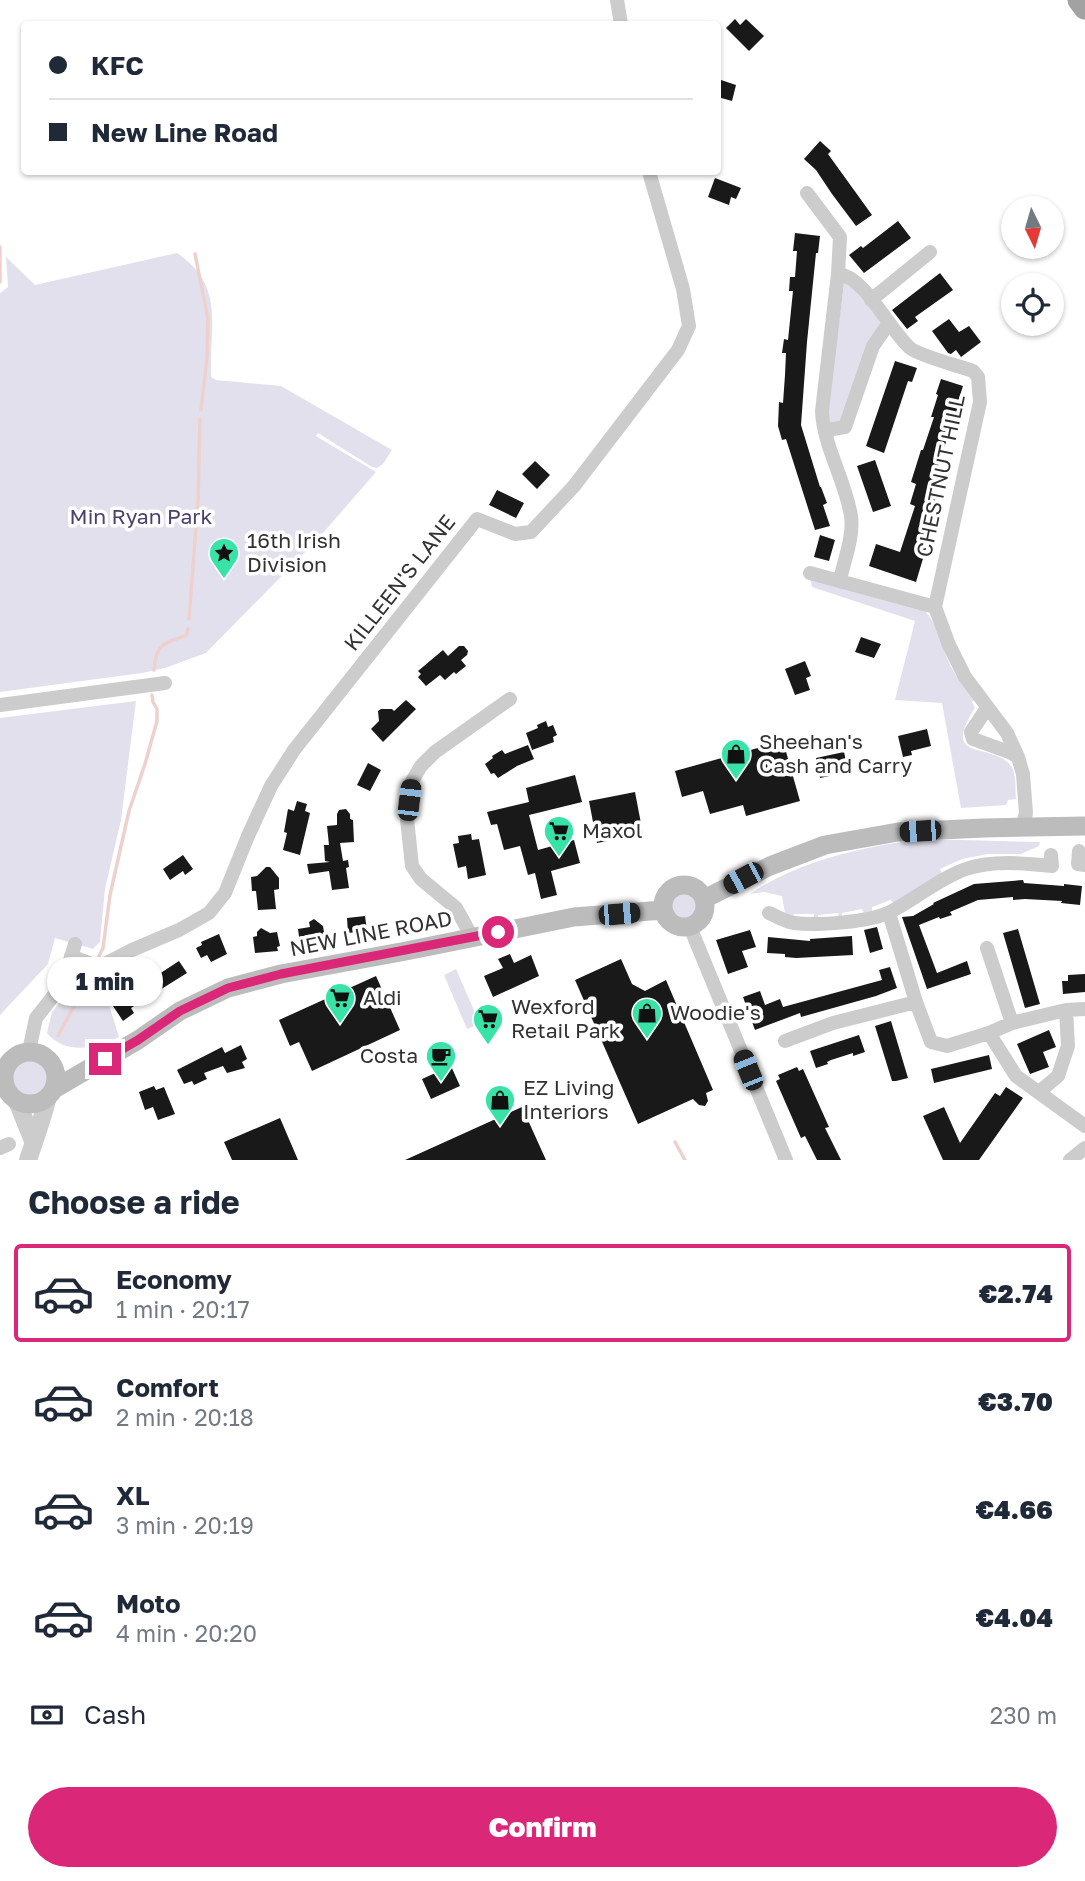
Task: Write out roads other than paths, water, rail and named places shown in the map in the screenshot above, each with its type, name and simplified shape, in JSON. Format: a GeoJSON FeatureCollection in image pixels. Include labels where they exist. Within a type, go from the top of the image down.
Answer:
{"type":"FeatureCollection","features":[{"type":"Feature","properties":{"kind":"highway"},"geometry":{"type":"LineString","coordinates":[[1079,0],[1085,8]]}},
{"type":"Feature","properties":{"kind":"main road"},"geometry":{"type":"LineString","coordinates":[[704,899],[743,878],[825,845],[898,832],[1085,826]]}},
{"type":"Feature","properties":{"kind":"main road"},"geometry":{"type":"LineString","coordinates":[[680,886],[696,888],[704,899],[705,912],[702,918],[690,927],[677,926],[663,910],[665,896],[680,886]]}},
{"type":"Feature","properties":{"kind":"main road","name":"NEW LINE ROAD"},"geometry":{"type":"LineString","coordinates":[[51,1093],[180,1011],[228,988],[281,974],[574,917],[663,910]]}},
{"type":"Feature","properties":{"kind":"main road","name":"NEW LINE ROAD"},"geometry":{"type":"LineString","coordinates":[[0,1055],[32,1054],[71,1062],[105,1059]]}},
{"type":"Feature","properties":{"kind":"main road"},"geometry":{"type":"LineString","coordinates":[[32,1054],[52,1063],[56,1081],[51,1093],[33,1104],[7,1092],[3,1080],[4,1072],[13,1057],[32,1054]]}},
{"type":"Feature","properties":{"kind":"street"},"geometry":{"type":"LineString","coordinates":[[617,0],[620,21]]}},
{"type":"Feature","properties":{"kind":"street","name":"KILLEEN'S LANE"},"geometry":{"type":"LineString","coordinates":[[32,1054],[36,1018],[58,990],[73,950],[99,967],[209,913],[225,893],[271,786],[295,750],[477,519],[515,534],[531,532],[574,486],[678,351],[689,326],[683,289],[650,175]]}},
{"type":"Feature","properties":{"kind":"street"},"geometry":{"type":"LineString","coordinates":[[807,193],[840,237],[822,411],[822,419],[851,517],[840,580]]}},
{"type":"Feature","properties":{"kind":"street"},"geometry":{"type":"LineString","coordinates":[[871,300],[930,252]]}},
{"type":"Feature","properties":{"kind":"street","name":"CHESTNUT HILL"},"geometry":{"type":"LineString","coordinates":[[838,274],[857,281],[911,349],[973,371],[978,377],[979,402],[935,607]]}},
{"type":"Feature","properties":{"kind":"street"},"geometry":{"type":"LineString","coordinates":[[826,433],[845,427],[873,346],[889,323]]}},
{"type":"Feature","properties":{"kind":"street"},"geometry":{"type":"LineString","coordinates":[[810,573],[935,607],[949,645],[965,677],[1007,733],[1018,757],[1023,774],[1025,808],[1022,827]]}},
{"type":"Feature","properties":{"kind":"street"},"geometry":{"type":"LineString","coordinates":[[0,705],[164,683]]}},
{"type":"Feature","properties":{"kind":"street"},"geometry":{"type":"LineString","coordinates":[[472,937],[456,908],[421,880],[412,866],[407,819],[411,782],[435,751],[510,699]]}},
{"type":"Feature","properties":{"kind":"street"},"geometry":{"type":"LineString","coordinates":[[987,708],[971,733],[973,739],[1018,757]]}},
{"type":"Feature","properties":{"kind":"street"},"geometry":{"type":"LineString","coordinates":[[769,913],[792,923],[859,920],[889,913],[966,869],[1009,862],[1052,866],[1051,855]]}},
{"type":"Feature","properties":{"kind":"street"},"geometry":{"type":"LineString","coordinates":[[889,913],[931,1042],[947,1046],[1012,1023],[1066,1010],[1085,1009]]}},
{"type":"Feature","properties":{"kind":"street"},"geometry":{"type":"LineString","coordinates":[[690,927],[786,1160]]}},
{"type":"Feature","properties":{"kind":"street"},"geometry":{"type":"LineString","coordinates":[[987,948],[1012,1023]]}},
{"type":"Feature","properties":{"kind":"street"},"geometry":{"type":"LineString","coordinates":[[785,1041],[834,1023],[916,1002]]}},
{"type":"Feature","properties":{"kind":"street"},"geometry":{"type":"LineString","coordinates":[[1039,1093],[1058,1076],[1068,1046],[1066,1010]]}},
{"type":"Feature","properties":{"kind":"street"},"geometry":{"type":"LineString","coordinates":[[989,1033],[1016,1076],[1085,1126]]}},
{"type":"Feature","properties":{"kind":"street"},"geometry":{"type":"LineString","coordinates":[[7,1092],[33,1141]]}},
{"type":"Feature","properties":{"kind":"street"},"geometry":{"type":"LineString","coordinates":[[28,1160],[51,1093]]}},
{"type":"Feature","properties":{"kind":"street"},"geometry":{"type":"LineString","coordinates":[[1070,1160],[1085,1148]]}},
{"type":"Feature","properties":{"kind":"waterway"},"geometry":{"type":"LineString","coordinates":[[0,247],[0,282]]}},
{"type":"Feature","properties":{"kind":"waterway"},"geometry":{"type":"LineString","coordinates":[[195,254],[208,319],[201,410]]}},
{"type":"Feature","properties":{"kind":"waterway"},"geometry":{"type":"LineString","coordinates":[[189,619],[198,501],[200,419]]}},
{"type":"Feature","properties":{"kind":"waterway"},"geometry":{"type":"LineString","coordinates":[[154,670],[156,655],[162,646],[185,636],[188,629]]}},
{"type":"Feature","properties":{"kind":"waterway"},"geometry":{"type":"LineString","coordinates":[[99,956],[103,948],[110,895],[129,811],[157,721],[157,709],[152,695]]}},
{"type":"Feature","properties":{"kind":"waterway"},"geometry":{"type":"LineString","coordinates":[[58,1036],[90,976]]}},
{"type":"Feature","properties":{"kind":"waterway"},"geometry":{"type":"LineString","coordinates":[[675,1142],[685,1160]]}},
{"type":"Feature","properties":{"kind":"place","name":"16th Irish Division"},"geometry":{"type":"Point","coordinates":[224,580]}},
{"type":"Feature","properties":{"kind":"place","name":"Sheehan's Cash and Carry"},"geometry":{"type":"Point","coordinates":[736,781]}},
{"type":"Feature","properties":{"kind":"place","name":"Maxol"},"geometry":{"type":"Point","coordinates":[559,858]}},
{"type":"Feature","properties":{"kind":"place","name":"Aldi"},"geometry":{"type":"Point","coordinates":[340,1025]}},
{"type":"Feature","properties":{"kind":"place","name":"Woodie's"},"geometry":{"type":"Point","coordinates":[647,1040]}},
{"type":"Feature","properties":{"kind":"place","name":"Wexford Retail Park"},"geometry":{"type":"Point","coordinates":[488,1046]}},
{"type":"Feature","properties":{"kind":"place","name":"Costa"},"geometry":{"type":"Point","coordinates":[441,1083]}},
{"type":"Feature","properties":{"kind":"place","name":"EZ Living Interiors"},"geometry":{"type":"Point","coordinates":[500,1127]}},
{"type":"Feature","properties":{"kind":"park label","name":"Min Ryan Park"},"geometry":{"type":"Point","coordinates":[141,517]}}]}
